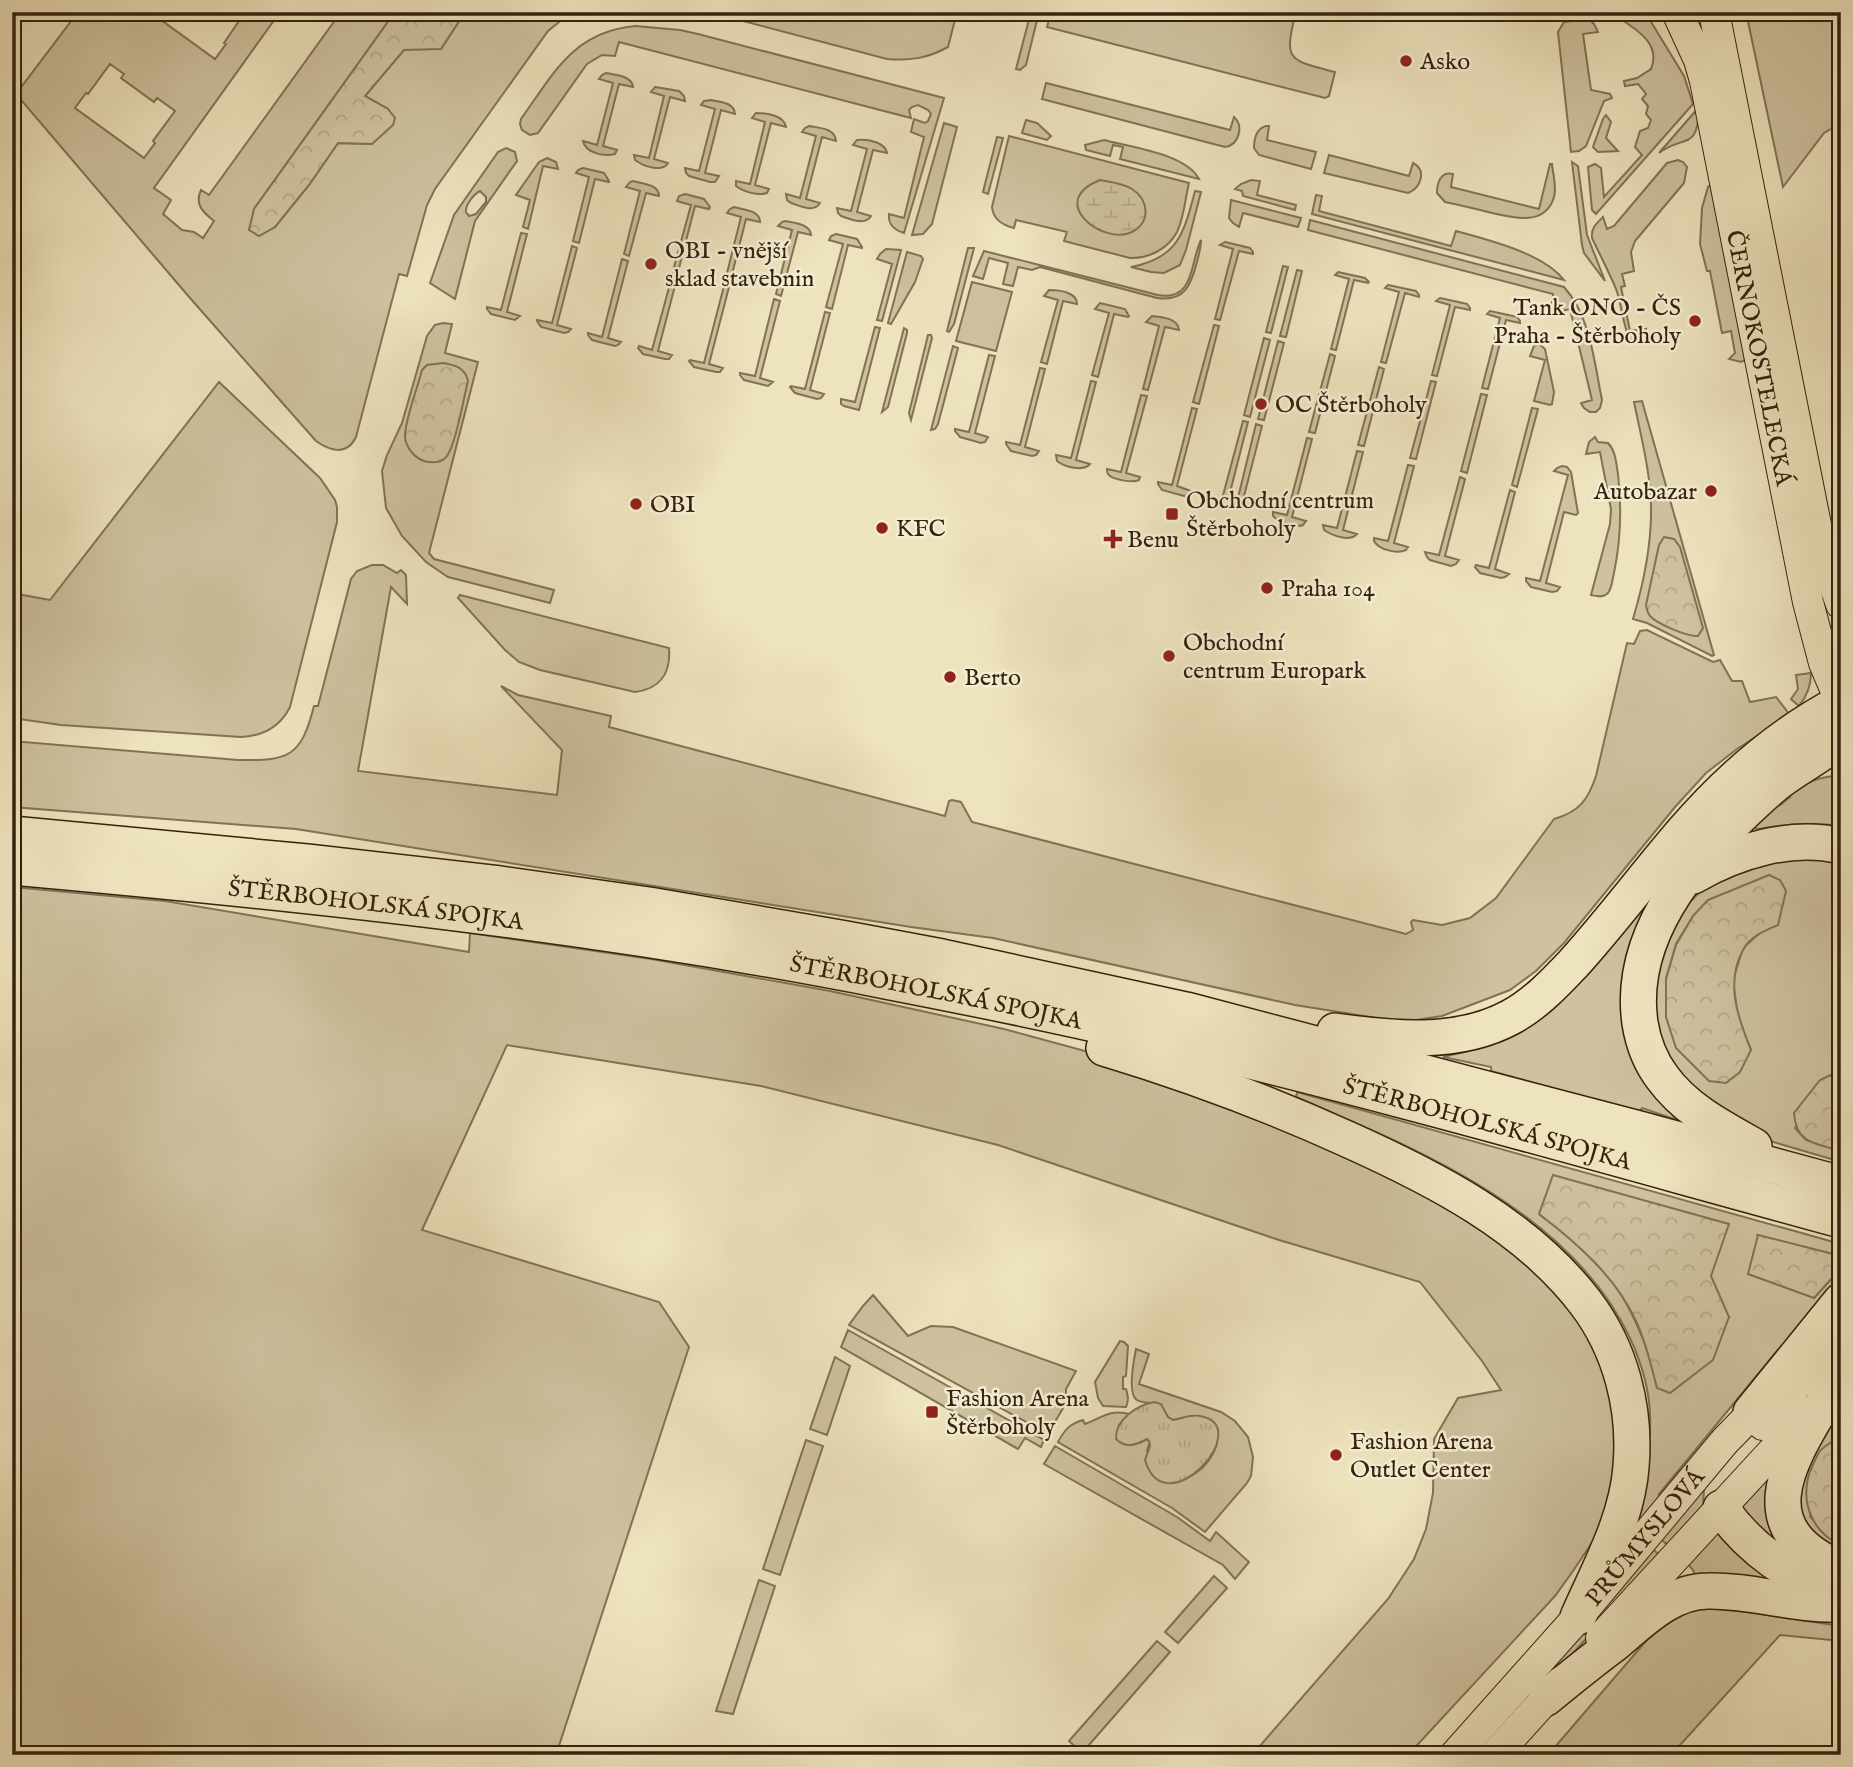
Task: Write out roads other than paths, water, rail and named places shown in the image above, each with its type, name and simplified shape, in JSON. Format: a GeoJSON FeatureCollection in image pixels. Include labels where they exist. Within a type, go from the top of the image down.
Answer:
{"type":"FeatureCollection","features":[{"type":"Feature","properties":{"kind":"highway"},"geometry":{"type":"LineString","coordinates":[[1186,1010],[1403,1038],[1462,1033],[1509,1018],[1537,999],[1573,964],[1683,831],[1719,793],[1789,733],[1841,703]]}},
{"type":"Feature","properties":{"kind":"highway"},"geometry":{"type":"LineString","coordinates":[[1837,1183],[1758,1148],[1715,1125],[1682,1099],[1662,1078],[1645,1043],[1639,1013],[1639,980],[1653,934],[1679,886],[1716,841],[1773,786],[1841,738]]}},
{"type":"Feature","properties":{"kind":"highway"},"geometry":{"type":"LineString","coordinates":[[1745,813],[1807,775],[1819,769],[1841,765]]}},
{"type":"Feature","properties":{"kind":"highway","name":"ŠTĚRBOHOLSKÁ SPOJKA"},"geometry":{"type":"LineString","coordinates":[[12,834],[307,862],[500,884],[598,898],[942,957],[1186,1010],[1837,1183]]}},
{"type":"Feature","properties":{"kind":"highway"},"geometry":{"type":"LineString","coordinates":[[1679,886],[1716,864],[1759,848],[1816,842],[1841,846]]}},
{"type":"Feature","properties":{"kind":"highway","name":"ŠTĚRBOHOLSKÁ SPOJKA"},"geometry":{"type":"LineString","coordinates":[[12,867],[172,881],[461,914],[663,942],[884,980],[1088,1022],[1240,1058],[1841,1220]]}},
{"type":"Feature","properties":{"kind":"highway"},"geometry":{"type":"LineString","coordinates":[[884,980],[1206,1080],[1310,1122],[1373,1150],[1445,1188],[1498,1221],[1547,1261],[1587,1304],[1605,1333],[1622,1375],[1631,1419],[1631,1467],[1624,1503],[1578,1617]]}},
{"type":"Feature","properties":{"kind":"highway"},"geometry":{"type":"LineString","coordinates":[[1751,1412],[1841,1316]]}},
{"type":"Feature","properties":{"kind":"highway"},"geometry":{"type":"LineString","coordinates":[[1838,1380],[1793,1460],[1784,1483],[1782,1498],[1784,1514],[1795,1536],[1814,1555],[1841,1569]]}},
{"type":"Feature","properties":{"kind":"highway"},"geometry":{"type":"LineString","coordinates":[[1721,1508],[1739,1531],[1792,1574],[1841,1590]]}},
{"type":"Feature","properties":{"kind":"highway"},"geometry":{"type":"LineString","coordinates":[[1546,1698],[1654,1611],[1684,1594],[1706,1590],[1800,1602],[1841,1604]]}},
{"type":"Feature","properties":{"kind":"main road","name":"ČERNOKOSTELECKÁ"},"geometry":{"type":"LineString","coordinates":[[1677,12],[1699,60],[1705,81],[1808,602],[1824,663],[1841,703]]}},
{"type":"Feature","properties":{"kind":"main road","name":"ČERNOKOSTELECKÁ"},"geometry":{"type":"LineString","coordinates":[[1714,12],[1819,540],[1841,604]]}},
{"type":"Feature","properties":{"kind":"main road"},"geometry":{"type":"LineString","coordinates":[[1721,1508],[1714,1493],[1720,1473],[1794,1391],[1841,1316]]}},
{"type":"Feature","properties":{"kind":"main road","name":"PRŮMYSLOVÁ"},"geometry":{"type":"LineString","coordinates":[[1495,1755],[1838,1380]]}},
{"type":"Feature","properties":{"kind":"main road","name":"PRŮMYSLOVÁ"},"geometry":{"type":"LineString","coordinates":[[1455,1755],[1578,1617],[1751,1412]]}},
{"type":"Feature","properties":{"kind":"place","name":"Asko"},"geometry":{"type":"Point","coordinates":[1406,61]}},
{"type":"Feature","properties":{"kind":"place","name":"OBI - vnější sklad stavebnin"},"geometry":{"type":"Point","coordinates":[651,264]}},
{"type":"Feature","properties":{"kind":"place","name":"Tank ONO - ČS Praha - Štěrboholy"},"geometry":{"type":"Point","coordinates":[1695,321]}},
{"type":"Feature","properties":{"kind":"place","name":"OC Štěrboholy"},"geometry":{"type":"Point","coordinates":[1261,404]}},
{"type":"Feature","properties":{"kind":"place","name":"Autobazar"},"geometry":{"type":"Point","coordinates":[1711,491]}},
{"type":"Feature","properties":{"kind":"place","name":"OBI"},"geometry":{"type":"Point","coordinates":[636,504]}},
{"type":"Feature","properties":{"kind":"place","name":"Obchodní centrum Štěrboholy"},"geometry":{"type":"Point","coordinates":[1172,514]}},
{"type":"Feature","properties":{"kind":"place","name":"KFC"},"geometry":{"type":"Point","coordinates":[882,528]}},
{"type":"Feature","properties":{"kind":"place","name":"Benu"},"geometry":{"type":"Point","coordinates":[1113,539]}},
{"type":"Feature","properties":{"kind":"place","name":"Praha 104"},"geometry":{"type":"Point","coordinates":[1267,588]}},
{"type":"Feature","properties":{"kind":"place","name":"Obchodní centrum Europark"},"geometry":{"type":"Point","coordinates":[1169,656]}},
{"type":"Feature","properties":{"kind":"place","name":"Berto"},"geometry":{"type":"Point","coordinates":[950,677]}},
{"type":"Feature","properties":{"kind":"place","name":"Fashion Arena Štěrboholy"},"geometry":{"type":"Point","coordinates":[932,1412]}},
{"type":"Feature","properties":{"kind":"place","name":"Fashion Arena Outlet Center"},"geometry":{"type":"Point","coordinates":[1336,1455]}}]}
